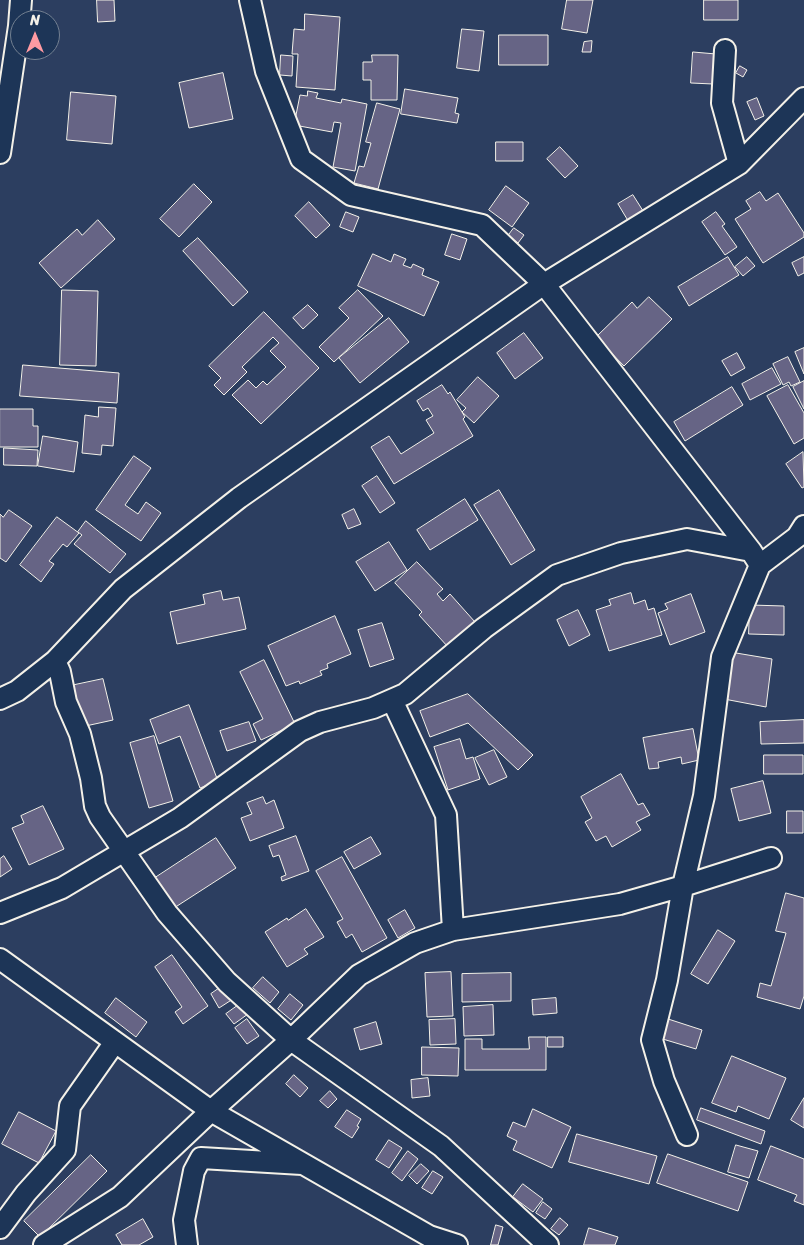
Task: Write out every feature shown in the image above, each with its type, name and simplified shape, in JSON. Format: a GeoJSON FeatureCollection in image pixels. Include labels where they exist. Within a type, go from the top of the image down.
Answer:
{"type":"FeatureCollection","features":[{"type":"Feature","properties":{"kind":"street"},"geometry":{"type":"LineString","coordinates":[[0,153],[2,119],[19,26],[21,0]]}},
{"type":"Feature","properties":{"kind":"street"},"geometry":{"type":"LineString","coordinates":[[250,0],[266,71],[301,159],[351,195],[482,225],[544,284],[755,558]]}},
{"type":"Feature","properties":{"kind":"street"},"geometry":{"type":"LineString","coordinates":[[725,50],[722,103],[739,164]]}},
{"type":"Feature","properties":{"kind":"street"},"geometry":{"type":"LineString","coordinates":[[0,699],[16,691],[55,661],[123,589],[239,498],[544,284],[739,164],[804,98]]}},
{"type":"Feature","properties":{"kind":"street"},"geometry":{"type":"LineString","coordinates":[[0,913],[62,888],[124,852],[180,818],[300,731],[320,722],[373,708],[405,694],[484,628],[556,575],[621,553],[687,539],[755,558],[797,537],[804,526]]}},
{"type":"Feature","properties":{"kind":"street"},"geometry":{"type":"LineString","coordinates":[[687,1135],[664,1080],[652,1040],[667,980],[683,886],[704,796],[722,657],[755,558]]}},
{"type":"Feature","properties":{"kind":"street"},"geometry":{"type":"LineString","coordinates":[[55,661],[60,672],[66,702],[80,734],[91,778],[95,806],[100,817],[167,913],[227,982],[291,1040],[441,1146],[548,1245]]}},
{"type":"Feature","properties":{"kind":"street"},"geometry":{"type":"LineString","coordinates":[[392,700],[446,815],[453,930]]}},
{"type":"Feature","properties":{"kind":"street"},"geometry":{"type":"LineString","coordinates":[[44,1245],[120,1197],[359,975],[415,943],[453,930],[620,904],[771,858]]}},
{"type":"Feature","properties":{"kind":"street"},"geometry":{"type":"LineString","coordinates":[[0,959],[211,1111],[307,1164],[429,1236],[457,1245]]}},
{"type":"Feature","properties":{"kind":"street"},"geometry":{"type":"LineString","coordinates":[[0,1228],[26,1193],[65,1150],[70,1106],[115,1042]]}},
{"type":"Feature","properties":{"kind":"street"},"geometry":{"type":"LineString","coordinates":[[187,1245],[184,1220],[194,1171],[201,1158],[307,1164]]}},
{"type":"Feature","properties":{"kind":"building"},"geometry":{"type":"Polygon","coordinates":[[[97,0],[114,0],[115,21],[98,22],[97,0]]]}},
{"type":"Feature","properties":{"kind":"building"},"geometry":{"type":"Polygon","coordinates":[[[567,0],[593,0],[587,33],[562,29],[567,0]]]}},
{"type":"Feature","properties":{"kind":"building"},"geometry":{"type":"Polygon","coordinates":[[[704,0],[738,0],[738,20],[704,20],[704,0]]]}},
{"type":"Feature","properties":{"kind":"building"},"geometry":{"type":"Polygon","coordinates":[[[305,14],[340,17],[335,90],[296,87],[298,54],[292,54],[294,29],[304,30],[305,14]]]}},
{"type":"Feature","properties":{"kind":"building"},"geometry":{"type":"Polygon","coordinates":[[[462,29],[484,31],[479,71],[457,68],[462,29]]]}},
{"type":"Feature","properties":{"kind":"building"},"geometry":{"type":"Polygon","coordinates":[[[499,35],[548,35],[548,65],[499,65],[499,35]]]}},
{"type":"Feature","properties":{"kind":"building"},"geometry":{"type":"Polygon","coordinates":[[[592,41],[591,52],[582,52],[584,42],[592,41]]]}},
{"type":"Feature","properties":{"kind":"building"},"geometry":{"type":"Polygon","coordinates":[[[693,52],[716,54],[713,84],[691,83],[693,52]]]}},
{"type":"Feature","properties":{"kind":"building"},"geometry":{"type":"Polygon","coordinates":[[[281,55],[293,56],[292,76],[280,75],[281,55]]]}},
{"type":"Feature","properties":{"kind":"building"},"geometry":{"type":"Polygon","coordinates":[[[372,55],[398,55],[397,100],[371,100],[371,80],[363,80],[363,62],[372,62],[372,55]]]}},
{"type":"Feature","properties":{"kind":"building"},"geometry":{"type":"Polygon","coordinates":[[[740,66],[747,70],[743,77],[736,73],[740,66]]]}},
{"type":"Feature","properties":{"kind":"building"},"geometry":{"type":"Polygon","coordinates":[[[223,73],[233,119],[189,128],[179,83],[223,73]]]}},
{"type":"Feature","properties":{"kind":"building"},"geometry":{"type":"Polygon","coordinates":[[[405,89],[458,98],[455,113],[459,114],[457,123],[401,114],[405,89]]]}},
{"type":"Feature","properties":{"kind":"building"},"geometry":{"type":"Polygon","coordinates":[[[308,91],[318,93],[316,98],[341,103],[342,99],[367,104],[355,171],[333,167],[341,123],[334,122],[332,132],[294,125],[300,95],[307,96],[308,91]]]}},
{"type":"Feature","properties":{"kind":"building"},"geometry":{"type":"Polygon","coordinates":[[[71,92],[116,96],[112,144],[67,140],[71,92]]]}},
{"type":"Feature","properties":{"kind":"building"},"geometry":{"type":"Polygon","coordinates":[[[757,98],[764,116],[755,120],[747,102],[757,98]]]}},
{"type":"Feature","properties":{"kind":"building"},"geometry":{"type":"Polygon","coordinates":[[[377,103],[400,109],[378,189],[354,183],[359,166],[364,167],[371,143],[366,142],[377,103]]]}},
{"type":"Feature","properties":{"kind":"building"},"geometry":{"type":"Polygon","coordinates":[[[496,142],[523,142],[523,161],[496,161],[496,142]]]}},
{"type":"Feature","properties":{"kind":"building"},"geometry":{"type":"Polygon","coordinates":[[[560,147],[578,166],[565,178],[547,159],[560,147]]]}},
{"type":"Feature","properties":{"kind":"building"},"geometry":{"type":"Polygon","coordinates":[[[194,184],[212,202],[179,237],[160,219],[194,184]]]}},
{"type":"Feature","properties":{"kind":"building"},"geometry":{"type":"Polygon","coordinates":[[[506,186],[529,203],[512,227],[489,210],[506,186]]]}},
{"type":"Feature","properties":{"kind":"building"},"geometry":{"type":"Polygon","coordinates":[[[760,192],[766,201],[778,193],[804,233],[804,237],[763,263],[735,219],[751,209],[746,201],[760,192]]]}},
{"type":"Feature","properties":{"kind":"building"},"geometry":{"type":"Polygon","coordinates":[[[633,195],[645,214],[630,224],[618,204],[633,195]]]}},
{"type":"Feature","properties":{"kind":"building"},"geometry":{"type":"Polygon","coordinates":[[[309,202],[330,225],[316,238],[295,216],[309,202]]]}},
{"type":"Feature","properties":{"kind":"building"},"geometry":{"type":"Polygon","coordinates":[[[346,212],[359,217],[353,232],[340,227],[346,212]]]}},
{"type":"Feature","properties":{"kind":"building"},"geometry":{"type":"Polygon","coordinates":[[[716,212],[725,224],[722,226],[737,247],[725,255],[702,222],[716,212]]]}},
{"type":"Feature","properties":{"kind":"building"},"geometry":{"type":"Polygon","coordinates":[[[98,220],[115,239],[61,288],[39,263],[77,229],[82,235],[98,220]]]}},
{"type":"Feature","properties":{"kind":"building"},"geometry":{"type":"Polygon","coordinates":[[[514,228],[524,235],[518,243],[508,236],[514,228]]]}},
{"type":"Feature","properties":{"kind":"building"},"geometry":{"type":"Polygon","coordinates":[[[452,234],[467,239],[460,260],[445,255],[452,234]]]}},
{"type":"Feature","properties":{"kind":"building"},"geometry":{"type":"Polygon","coordinates":[[[198,238],[248,292],[233,306],[183,251],[198,238]]]}},
{"type":"Feature","properties":{"kind":"building"},"geometry":{"type":"Polygon","coordinates":[[[373,254],[391,262],[394,254],[406,259],[403,265],[411,268],[413,264],[424,269],[422,275],[439,282],[424,316],[358,286],[373,254]]]}},
{"type":"Feature","properties":{"kind":"building"},"geometry":{"type":"Polygon","coordinates":[[[728,257],[739,275],[689,306],[678,287],[728,257]]]}},
{"type":"Feature","properties":{"kind":"building"},"geometry":{"type":"Polygon","coordinates":[[[747,257],[755,266],[743,276],[735,267],[747,257]]]}},
{"type":"Feature","properties":{"kind":"building"},"geometry":{"type":"Polygon","coordinates":[[[804,257],[804,273],[798,276],[792,263],[804,257]]]}},
{"type":"Feature","properties":{"kind":"building"},"geometry":{"type":"Polygon","coordinates":[[[62,290],[98,291],[96,366],[60,365],[62,290]]]}},
{"type":"Feature","properties":{"kind":"building"},"geometry":{"type":"Polygon","coordinates":[[[358,290],[383,316],[334,362],[319,347],[349,318],[339,308],[358,290]]]}},
{"type":"Feature","properties":{"kind":"building"},"geometry":{"type":"Polygon","coordinates":[[[649,297],[672,319],[624,366],[596,337],[632,302],[637,308],[649,297]]]}},
{"type":"Feature","properties":{"kind":"building"},"geometry":{"type":"Polygon","coordinates":[[[308,305],[318,315],[303,329],[293,318],[308,305]]]}},
{"type":"Feature","properties":{"kind":"building"},"geometry":{"type":"Polygon","coordinates":[[[264,312],[319,368],[261,424],[232,395],[248,380],[256,388],[263,381],[267,385],[286,367],[270,351],[279,343],[273,337],[242,367],[247,372],[224,395],[214,385],[221,378],[209,366],[264,312]]]}},
{"type":"Feature","properties":{"kind":"building"},"geometry":{"type":"Polygon","coordinates":[[[389,318],[409,342],[360,383],[339,358],[389,318]]]}},
{"type":"Feature","properties":{"kind":"building"},"geometry":{"type":"Polygon","coordinates":[[[524,333],[543,358],[515,379],[497,353],[524,333]]]}},
{"type":"Feature","properties":{"kind":"building"},"geometry":{"type":"Polygon","coordinates":[[[804,348],[804,374],[795,352],[804,348]]]}},
{"type":"Feature","properties":{"kind":"building"},"geometry":{"type":"Polygon","coordinates":[[[737,353],[745,368],[731,376],[722,361],[737,353]]]}},
{"type":"Feature","properties":{"kind":"building"},"geometry":{"type":"Polygon","coordinates":[[[788,357],[800,382],[791,386],[789,382],[783,385],[773,364],[788,357]]]}},
{"type":"Feature","properties":{"kind":"building"},"geometry":{"type":"Polygon","coordinates":[[[23,365],[119,373],[117,403],[20,396],[23,365]]]}},
{"type":"Feature","properties":{"kind":"building"},"geometry":{"type":"Polygon","coordinates":[[[772,368],[781,384],[750,400],[742,384],[772,368]]]}},
{"type":"Feature","properties":{"kind":"building"},"geometry":{"type":"Polygon","coordinates":[[[478,377],[499,396],[474,423],[462,412],[466,408],[457,400],[478,377]]]}},
{"type":"Feature","properties":{"kind":"building"},"geometry":{"type":"Polygon","coordinates":[[[804,381],[804,409],[793,387],[804,381]]]}},
{"type":"Feature","properties":{"kind":"building"},"geometry":{"type":"Polygon","coordinates":[[[442,385],[448,394],[450,392],[465,417],[463,419],[473,436],[394,484],[371,447],[389,436],[401,454],[434,433],[426,420],[433,416],[428,408],[423,411],[417,401],[442,385]]]}},
{"type":"Feature","properties":{"kind":"building"},"geometry":{"type":"Polygon","coordinates":[[[788,385],[804,413],[804,438],[794,444],[767,396],[788,385]]]}},
{"type":"Feature","properties":{"kind":"building"},"geometry":{"type":"Polygon","coordinates":[[[732,387],[743,405],[685,441],[674,422],[732,387]]]}},
{"type":"Feature","properties":{"kind":"building"},"geometry":{"type":"Polygon","coordinates":[[[99,407],[116,408],[113,446],[102,445],[101,455],[82,453],[85,415],[98,417],[99,407]]]}},
{"type":"Feature","properties":{"kind":"building"},"geometry":{"type":"Polygon","coordinates":[[[0,409],[33,409],[33,426],[38,426],[38,447],[0,447],[0,409]]]}},
{"type":"Feature","properties":{"kind":"building"},"geometry":{"type":"Polygon","coordinates":[[[43,436],[78,442],[74,472],[38,466],[43,436]]]}},
{"type":"Feature","properties":{"kind":"building"},"geometry":{"type":"Polygon","coordinates":[[[4,448],[38,450],[37,466],[4,465],[4,448]]]}},
{"type":"Feature","properties":{"kind":"building"},"geometry":{"type":"Polygon","coordinates":[[[803,452],[804,487],[802,488],[786,464],[803,452]]]}},
{"type":"Feature","properties":{"kind":"building"},"geometry":{"type":"Polygon","coordinates":[[[134,456],[151,468],[125,505],[138,514],[146,502],[161,513],[141,541],[96,510],[134,456]]]}},
{"type":"Feature","properties":{"kind":"building"},"geometry":{"type":"Polygon","coordinates":[[[377,476],[395,503],[380,513],[362,486],[377,476]]]}},
{"type":"Feature","properties":{"kind":"building"},"geometry":{"type":"Polygon","coordinates":[[[499,490],[535,550],[511,565],[474,505],[499,490]]]}},
{"type":"Feature","properties":{"kind":"building"},"geometry":{"type":"Polygon","coordinates":[[[465,499],[478,520],[430,550],[417,530],[465,499]]]}},
{"type":"Feature","properties":{"kind":"building"},"geometry":{"type":"Polygon","coordinates":[[[354,509],[361,524],[348,529],[342,515],[354,509]]]}},
{"type":"Feature","properties":{"kind":"building"},"geometry":{"type":"Polygon","coordinates":[[[9,510],[32,526],[6,562],[0,558],[0,514],[3,517],[9,510]]]}},
{"type":"Feature","properties":{"kind":"building"},"geometry":{"type":"Polygon","coordinates":[[[57,517],[79,533],[67,547],[63,544],[49,561],[54,564],[41,582],[20,565],[57,517]]]}},
{"type":"Feature","properties":{"kind":"building"},"geometry":{"type":"Polygon","coordinates":[[[86,521],[126,554],[110,573],[74,544],[82,535],[78,532],[86,521]]]}},
{"type":"Feature","properties":{"kind":"building"},"geometry":{"type":"Polygon","coordinates":[[[389,542],[407,570],[375,591],[356,562],[389,542]]]}},
{"type":"Feature","properties":{"kind":"building"},"geometry":{"type":"Polygon","coordinates":[[[417,562],[443,589],[437,594],[443,601],[450,594],[475,622],[448,647],[419,615],[422,612],[395,583],[417,562]]]}},
{"type":"Feature","properties":{"kind":"building"},"geometry":{"type":"Polygon","coordinates":[[[221,591],[223,600],[239,597],[246,629],[177,644],[170,612],[205,604],[203,595],[221,591]]]}},
{"type":"Feature","properties":{"kind":"building"},"geometry":{"type":"Polygon","coordinates":[[[631,593],[634,604],[645,600],[648,610],[654,608],[662,635],[609,651],[596,610],[611,605],[609,600],[631,593]]]}},
{"type":"Feature","properties":{"kind":"building"},"geometry":{"type":"Polygon","coordinates":[[[691,594],[705,632],[670,645],[658,613],[668,609],[665,604],[691,594]]]}},
{"type":"Feature","properties":{"kind":"building"},"geometry":{"type":"Polygon","coordinates":[[[750,605],[784,606],[784,635],[749,634],[750,605]]]}},
{"type":"Feature","properties":{"kind":"building"},"geometry":{"type":"Polygon","coordinates":[[[578,610],[590,635],[569,646],[557,620],[578,610]]]}},
{"type":"Feature","properties":{"kind":"building"},"geometry":{"type":"Polygon","coordinates":[[[335,616],[351,654],[327,664],[328,668],[320,671],[322,675],[300,684],[299,681],[286,686],[268,646],[335,616]]]}},
{"type":"Feature","properties":{"kind":"building"},"geometry":{"type":"Polygon","coordinates":[[[382,623],[394,659],[370,667],[358,630],[382,623]]]}},
{"type":"Feature","properties":{"kind":"building"},"geometry":{"type":"Polygon","coordinates":[[[730,652],[772,659],[766,707],[724,699],[730,652]]]}},
{"type":"Feature","properties":{"kind":"building"},"geometry":{"type":"Polygon","coordinates":[[[264,660],[295,724],[261,740],[253,724],[263,719],[240,672],[264,660]]]}},
{"type":"Feature","properties":{"kind":"building"},"geometry":{"type":"Polygon","coordinates":[[[103,679],[113,720],[81,727],[70,686],[103,679]]]}},
{"type":"Feature","properties":{"kind":"building"},"geometry":{"type":"Polygon","coordinates":[[[468,694],[533,755],[518,770],[468,723],[430,737],[420,711],[468,694]]]}},
{"type":"Feature","properties":{"kind":"building"},"geometry":{"type":"Polygon","coordinates":[[[189,705],[218,781],[200,788],[180,736],[159,744],[150,720],[189,705]]]}},
{"type":"Feature","properties":{"kind":"building"},"geometry":{"type":"Polygon","coordinates":[[[804,720],[804,743],[761,744],[760,722],[804,720]]]}},
{"type":"Feature","properties":{"kind":"building"},"geometry":{"type":"Polygon","coordinates":[[[249,722],[256,741],[227,751],[220,731],[249,722]]]}},
{"type":"Feature","properties":{"kind":"building"},"geometry":{"type":"Polygon","coordinates":[[[693,729],[699,760],[682,764],[681,757],[658,762],[659,768],[649,769],[643,738],[693,729]]]}},
{"type":"Feature","properties":{"kind":"building"},"geometry":{"type":"Polygon","coordinates":[[[154,736],[173,801],[149,808],[130,743],[154,736]]]}},
{"type":"Feature","properties":{"kind":"building"},"geometry":{"type":"Polygon","coordinates":[[[460,739],[466,759],[473,757],[480,779],[448,790],[434,747],[460,739]]]}},
{"type":"Feature","properties":{"kind":"building"},"geometry":{"type":"Polygon","coordinates":[[[494,750],[507,777],[489,785],[475,758],[494,750]]]}},
{"type":"Feature","properties":{"kind":"building"},"geometry":{"type":"Polygon","coordinates":[[[764,755],[803,755],[803,774],[764,774],[764,755]]]}},
{"type":"Feature","properties":{"kind":"building"},"geometry":{"type":"Polygon","coordinates":[[[621,774],[638,805],[643,803],[650,815],[636,822],[641,830],[612,847],[606,836],[596,841],[585,822],[592,818],[581,797],[621,774]]]}},
{"type":"Feature","properties":{"kind":"building"},"geometry":{"type":"Polygon","coordinates":[[[763,781],[771,813],[739,821],[731,789],[763,781]]]}},
{"type":"Feature","properties":{"kind":"building"},"geometry":{"type":"Polygon","coordinates":[[[263,797],[266,804],[274,800],[284,828],[250,841],[241,818],[252,814],[247,803],[263,797]]]}},
{"type":"Feature","properties":{"kind":"building"},"geometry":{"type":"Polygon","coordinates":[[[43,806],[64,849],[29,865],[12,828],[24,823],[21,816],[43,806]]]}},
{"type":"Feature","properties":{"kind":"building"},"geometry":{"type":"Polygon","coordinates":[[[787,811],[803,811],[803,833],[787,833],[787,811]]]}},
{"type":"Feature","properties":{"kind":"building"},"geometry":{"type":"Polygon","coordinates":[[[296,836],[309,871],[282,881],[281,877],[286,875],[279,855],[273,857],[269,846],[296,836]]]}},
{"type":"Feature","properties":{"kind":"building"},"geometry":{"type":"Polygon","coordinates":[[[371,837],[381,854],[354,869],[344,852],[371,837]]]}},
{"type":"Feature","properties":{"kind":"building"},"geometry":{"type":"Polygon","coordinates":[[[216,838],[236,868],[174,908],[155,878],[216,838]]]}},
{"type":"Feature","properties":{"kind":"building"},"geometry":{"type":"Polygon","coordinates":[[[4,856],[12,869],[0,877],[0,859],[4,856]]]}},
{"type":"Feature","properties":{"kind":"building"},"geometry":{"type":"Polygon","coordinates":[[[342,857],[387,938],[362,952],[352,934],[346,938],[337,922],[343,919],[316,871],[342,857]]]}},
{"type":"Feature","properties":{"kind":"building"},"geometry":{"type":"Polygon","coordinates":[[[786,893],[804,898],[804,996],[800,1009],[757,997],[760,983],[771,986],[786,933],[776,931],[786,893]]]}},
{"type":"Feature","properties":{"kind":"building"},"geometry":{"type":"Polygon","coordinates":[[[306,909],[324,937],[304,949],[308,954],[287,967],[265,932],[306,909]]]}},
{"type":"Feature","properties":{"kind":"building"},"geometry":{"type":"Polygon","coordinates":[[[405,910],[415,928],[398,938],[388,920],[405,910]]]}},
{"type":"Feature","properties":{"kind":"building"},"geometry":{"type":"Polygon","coordinates":[[[718,930],[735,941],[708,984],[691,974],[718,930]]]}},
{"type":"Feature","properties":{"kind":"building"},"geometry":{"type":"Polygon","coordinates":[[[172,955],[208,1006],[183,1024],[175,1012],[182,1007],[155,967],[172,955]]]}},
{"type":"Feature","properties":{"kind":"building"},"geometry":{"type":"Polygon","coordinates":[[[451,972],[453,1016],[427,1017],[425,973],[451,972]]]}},
{"type":"Feature","properties":{"kind":"building"},"geometry":{"type":"Polygon","coordinates":[[[511,973],[511,1001],[462,1002],[462,974],[511,973]]]}},
{"type":"Feature","properties":{"kind":"building"},"geometry":{"type":"Polygon","coordinates":[[[263,977],[279,992],[270,1003],[253,988],[263,977]]]}},
{"type":"Feature","properties":{"kind":"building"},"geometry":{"type":"Polygon","coordinates":[[[224,985],[233,999],[219,1008],[211,994],[224,985]]]}},
{"type":"Feature","properties":{"kind":"building"},"geometry":{"type":"Polygon","coordinates":[[[290,994],[303,1005],[291,1020],[278,1009],[290,994]]]}},
{"type":"Feature","properties":{"kind":"building"},"geometry":{"type":"Polygon","coordinates":[[[116,998],[147,1022],[136,1037],[105,1013],[116,998]]]}},
{"type":"Feature","properties":{"kind":"building"},"geometry":{"type":"Polygon","coordinates":[[[556,998],[557,1013],[533,1015],[532,1000],[556,998]]]}},
{"type":"Feature","properties":{"kind":"building"},"geometry":{"type":"Polygon","coordinates":[[[240,1004],[248,1014],[234,1024],[226,1014],[240,1004]]]}},
{"type":"Feature","properties":{"kind":"building"},"geometry":{"type":"Polygon","coordinates":[[[493,1005],[494,1035],[464,1036],[463,1007],[493,1005]]]}},
{"type":"Feature","properties":{"kind":"building"},"geometry":{"type":"Polygon","coordinates":[[[662,1017],[702,1030],[696,1049],[656,1037],[662,1017]]]}},
{"type":"Feature","properties":{"kind":"building"},"geometry":{"type":"Polygon","coordinates":[[[247,1019],[259,1036],[247,1044],[235,1028],[247,1019]]]}},
{"type":"Feature","properties":{"kind":"building"},"geometry":{"type":"Polygon","coordinates":[[[455,1019],[456,1044],[430,1045],[429,1020],[455,1019]]]}},
{"type":"Feature","properties":{"kind":"building"},"geometry":{"type":"Polygon","coordinates":[[[376,1022],[382,1044],[360,1050],[354,1029],[376,1022]]]}},
{"type":"Feature","properties":{"kind":"building"},"geometry":{"type":"Polygon","coordinates":[[[529,1037],[546,1037],[546,1070],[465,1070],[465,1039],[482,1039],[482,1049],[529,1049],[529,1037]]]}},
{"type":"Feature","properties":{"kind":"building"},"geometry":{"type":"Polygon","coordinates":[[[548,1037],[563,1037],[563,1047],[548,1047],[548,1037]]]}},
{"type":"Feature","properties":{"kind":"building"},"geometry":{"type":"Polygon","coordinates":[[[422,1047],[459,1048],[458,1076],[422,1075],[422,1047]]]}},
{"type":"Feature","properties":{"kind":"building"},"geometry":{"type":"Polygon","coordinates":[[[732,1056],[786,1078],[769,1119],[738,1106],[736,1112],[712,1103],[732,1056]]]}},
{"type":"Feature","properties":{"kind":"building"},"geometry":{"type":"Polygon","coordinates":[[[294,1075],[308,1088],[300,1097],[286,1084],[294,1075]]]}},
{"type":"Feature","properties":{"kind":"building"},"geometry":{"type":"Polygon","coordinates":[[[428,1078],[430,1096],[412,1098],[411,1080],[428,1078]]]}},
{"type":"Feature","properties":{"kind":"building"},"geometry":{"type":"Polygon","coordinates":[[[330,1091],[337,1099],[328,1108],[320,1101],[330,1091]]]}},
{"type":"Feature","properties":{"kind":"building"},"geometry":{"type":"Polygon","coordinates":[[[804,1098],[804,1128],[791,1120],[804,1098]]]}},
{"type":"Feature","properties":{"kind":"building"},"geometry":{"type":"Polygon","coordinates":[[[701,1108],[765,1131],[761,1144],[697,1120],[701,1108]]]}},
{"type":"Feature","properties":{"kind":"building"},"geometry":{"type":"Polygon","coordinates":[[[533,1109],[571,1127],[552,1168],[513,1150],[517,1141],[507,1136],[513,1122],[525,1127],[533,1109]]]}},
{"type":"Feature","properties":{"kind":"building"},"geometry":{"type":"Polygon","coordinates":[[[347,1110],[361,1119],[357,1126],[359,1127],[352,1138],[335,1127],[347,1110]]]}},
{"type":"Feature","properties":{"kind":"building"},"geometry":{"type":"Polygon","coordinates":[[[19,1112],[56,1131],[39,1163],[2,1144],[19,1112]]]}},
{"type":"Feature","properties":{"kind":"building"},"geometry":{"type":"Polygon","coordinates":[[[577,1134],[657,1156],[649,1184],[569,1162],[577,1134]]]}},
{"type":"Feature","properties":{"kind":"building"},"geometry":{"type":"Polygon","coordinates":[[[389,1140],[402,1148],[389,1168],[376,1160],[389,1140]]]}},
{"type":"Feature","properties":{"kind":"building"},"geometry":{"type":"Polygon","coordinates":[[[736,1145],[758,1151],[749,1178],[728,1172],[736,1145]]]}},
{"type":"Feature","properties":{"kind":"building"},"geometry":{"type":"Polygon","coordinates":[[[771,1146],[804,1159],[804,1205],[794,1201],[797,1195],[758,1180],[771,1146]]]}},
{"type":"Feature","properties":{"kind":"building"},"geometry":{"type":"Polygon","coordinates":[[[408,1151],[418,1159],[402,1181],[392,1173],[408,1151]]]}},
{"type":"Feature","properties":{"kind":"building"},"geometry":{"type":"Polygon","coordinates":[[[668,1154],[748,1182],[738,1211],[657,1183],[668,1154]]]}},
{"type":"Feature","properties":{"kind":"building"},"geometry":{"type":"Polygon","coordinates":[[[91,1155],[107,1171],[40,1237],[24,1221],[91,1155]]]}},
{"type":"Feature","properties":{"kind":"building"},"geometry":{"type":"Polygon","coordinates":[[[421,1164],[429,1171],[417,1184],[409,1176],[421,1164]]]}},
{"type":"Feature","properties":{"kind":"building"},"geometry":{"type":"Polygon","coordinates":[[[433,1171],[443,1177],[432,1194],[422,1188],[433,1171]]]}},
{"type":"Feature","properties":{"kind":"building"},"geometry":{"type":"Polygon","coordinates":[[[523,1184],[543,1199],[533,1212],[513,1197],[523,1184]]]}},
{"type":"Feature","properties":{"kind":"building"},"geometry":{"type":"Polygon","coordinates":[[[543,1202],[552,1209],[545,1219],[536,1213],[543,1202]]]}},
{"type":"Feature","properties":{"kind":"building"},"geometry":{"type":"Polygon","coordinates":[[[560,1218],[568,1225],[559,1235],[551,1229],[560,1218]]]}},
{"type":"Feature","properties":{"kind":"building"},"geometry":{"type":"Polygon","coordinates":[[[143,1219],[153,1237],[139,1245],[122,1245],[116,1235],[143,1219]]]}},
{"type":"Feature","properties":{"kind":"building"},"geometry":{"type":"Polygon","coordinates":[[[496,1225],[503,1227],[498,1245],[491,1245],[496,1225]]]}},
{"type":"Feature","properties":{"kind":"building"},"geometry":{"type":"Polygon","coordinates":[[[589,1228],[618,1237],[615,1245],[584,1245],[589,1228]]]}}]}
